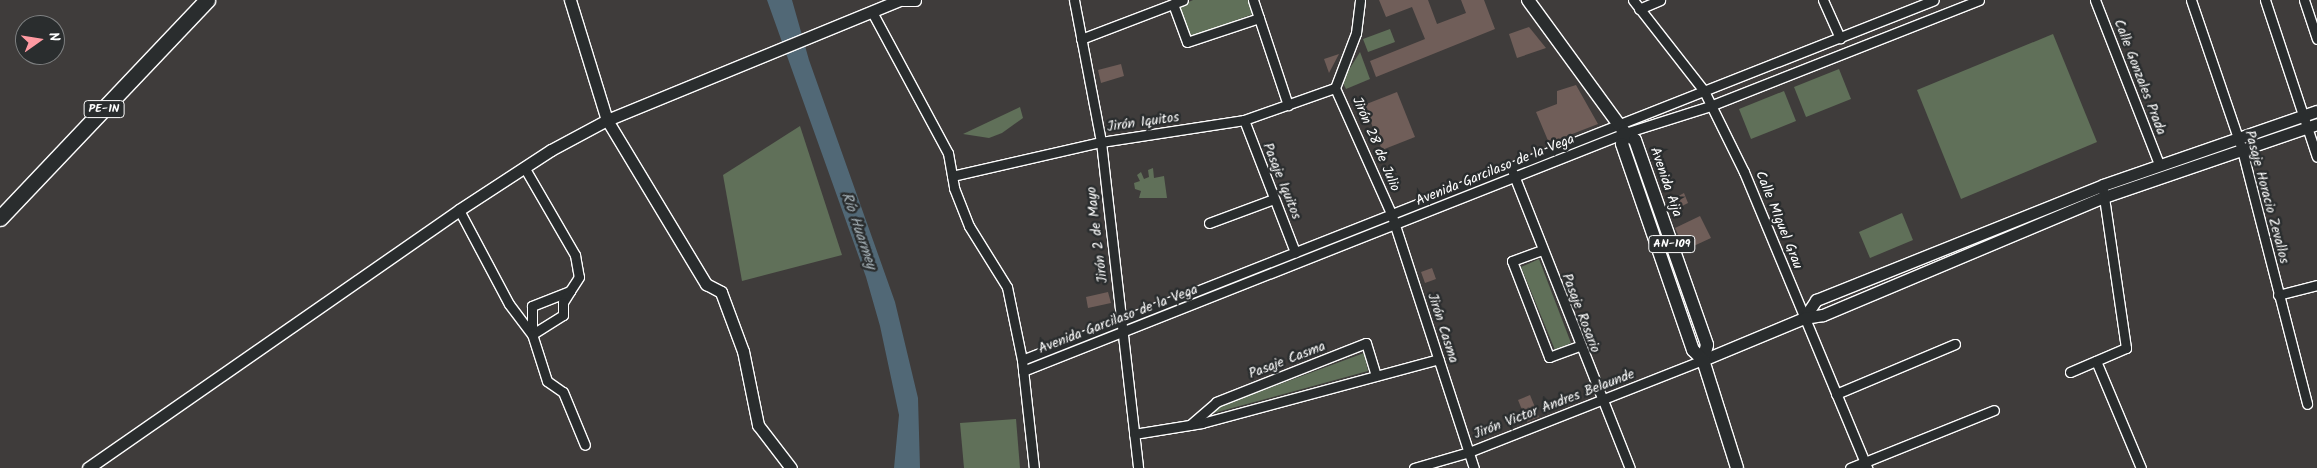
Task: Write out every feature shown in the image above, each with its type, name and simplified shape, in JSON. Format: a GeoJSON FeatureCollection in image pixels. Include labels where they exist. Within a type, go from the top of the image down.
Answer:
{"type":"FeatureCollection","features":[{"type":"Feature","properties":{"kind":"highway","name":"PE-1N"},"geometry":{"type":"LineString","coordinates":[[0,218],[208,0]]}},
{"type":"Feature","properties":{"kind":"main road","name":"Avenida Aija"},"geometry":{"type":"LineString","coordinates":[[1528,0],[1622,128],[1635,140],[1707,345],[1703,360],[1737,468]]}},
{"type":"Feature","properties":{"kind":"street"},"geometry":{"type":"LineString","coordinates":[[570,0],[607,120],[706,284],[722,292],[743,351],[758,425],[791,468]]}},
{"type":"Feature","properties":{"kind":"street"},"geometry":{"type":"LineString","coordinates":[[88,468],[459,210],[524,167],[607,120],[776,49],[902,0],[915,0]]}},
{"type":"Feature","properties":{"kind":"street","name":"Jirón 2 de Mayo"},"geometry":{"type":"LineString","coordinates":[[1074,0],[1101,142],[1138,468]]}},
{"type":"Feature","properties":{"kind":"street"},"geometry":{"type":"LineString","coordinates":[[1081,39],[1183,0]]}},
{"type":"Feature","properties":{"kind":"street"},"geometry":{"type":"LineString","coordinates":[[1253,0],[1288,105]]}},
{"type":"Feature","properties":{"kind":"street","name":"Jirón 28 de Julio"},"geometry":{"type":"LineString","coordinates":[[1360,0],[1356,33],[1335,88],[1391,213]]}},
{"type":"Feature","properties":{"kind":"street","name":"Calle MIguel Grau"},"geometry":{"type":"LineString","coordinates":[[1633,0],[1704,91],[1744,172],[1866,465]]}},
{"type":"Feature","properties":{"kind":"street"},"geometry":{"type":"LineString","coordinates":[[1639,9],[1660,0]]}},
{"type":"Feature","properties":{"kind":"street"},"geometry":{"type":"LineString","coordinates":[[1823,0],[1840,38]]}},
{"type":"Feature","properties":{"kind":"street","name":"Avenida Garcilaso de la Vega"},"geometry":{"type":"LineString","coordinates":[[1023,371],[1515,177],[1704,91],[1934,0]]}},
{"type":"Feature","properties":{"kind":"street","name":"Avenida Garcilaso de la Vega"},"geometry":{"type":"LineString","coordinates":[[1022,360],[1510,166],[1622,128],[1710,106],[1979,0]]}},
{"type":"Feature","properties":{"kind":"street","name":"Calle Gonzales Prada"},"geometry":{"type":"LineString","coordinates":[[2095,0],[2159,164]]}},
{"type":"Feature","properties":{"kind":"street","name":"Pasaje Horacio Zevallos"},"geometry":{"type":"LineString","coordinates":[[2191,0],[2242,150],[2307,404]]}},
{"type":"Feature","properties":{"kind":"street"},"geometry":{"type":"LineString","coordinates":[[2265,0],[2305,115],[2313,125],[2317,156]]}},
{"type":"Feature","properties":{"kind":"street"},"geometry":{"type":"LineString","coordinates":[[2304,0],[2317,39]]}},
{"type":"Feature","properties":{"kind":"street"},"geometry":{"type":"LineString","coordinates":[[1172,4],[1187,42],[1259,18]]}},
{"type":"Feature","properties":{"kind":"street"},"geometry":{"type":"LineString","coordinates":[[872,12],[948,153],[952,176],[969,226],[1007,287],[1022,360],[1034,468]]}},
{"type":"Feature","properties":{"kind":"street","name":"Jirón Iquitos"},"geometry":{"type":"LineString","coordinates":[[952,176],[1101,142],[1244,120],[1335,88]]}},
{"type":"Feature","properties":{"kind":"street"},"geometry":{"type":"LineString","coordinates":[[1804,318],[1816,300],[2103,185],[2159,164],[2317,111]]}},
{"type":"Feature","properties":{"kind":"street","name":"Pasaje Iquitos"},"geometry":{"type":"LineString","coordinates":[[1244,120],[1296,252]]}},
{"type":"Feature","properties":{"kind":"street"},"geometry":{"type":"LineString","coordinates":[[1703,360],[1804,318],[1823,315],[2104,197],[2313,125]]}},
{"type":"Feature","properties":{"kind":"street","name":"Pasaje Rosario"},"geometry":{"type":"LineString","coordinates":[[1510,166],[1600,401],[1630,468]]}},
{"type":"Feature","properties":{"kind":"street"},"geometry":{"type":"LineString","coordinates":[[524,167],[575,255],[579,277],[564,302],[563,315],[532,334]]}},
{"type":"Feature","properties":{"kind":"street"},"geometry":{"type":"LineString","coordinates":[[2070,372],[2126,348],[2103,185]]}},
{"type":"Feature","properties":{"kind":"street"},"geometry":{"type":"LineString","coordinates":[[1209,223],[1274,199]]}},
{"type":"Feature","properties":{"kind":"street"},"geometry":{"type":"LineString","coordinates":[[459,210],[509,304],[532,334]]}},
{"type":"Feature","properties":{"kind":"street","name":"Jirón Casma"},"geometry":{"type":"LineString","coordinates":[[1391,213],[1474,468]]}},
{"type":"Feature","properties":{"kind":"street"},"geometry":{"type":"LineString","coordinates":[[1542,250],[1512,261],[1550,357],[1579,346]]}},
{"type":"Feature","properties":{"kind":"street"},"geometry":{"type":"LineString","coordinates":[[2278,295],[2317,285]]}},
{"type":"Feature","properties":{"kind":"street"},"geometry":{"type":"LineString","coordinates":[[570,291],[532,306],[532,334],[547,380],[563,392],[585,445]]}},
{"type":"Feature","properties":{"kind":"street","name":"Pasaje Casma"},"geometry":{"type":"LineString","coordinates":[[1190,425],[1216,402],[1366,343],[1376,376]]}},
{"type":"Feature","properties":{"kind":"street"},"geometry":{"type":"LineString","coordinates":[[1836,394],[1955,344]]}},
{"type":"Feature","properties":{"kind":"street"},"geometry":{"type":"LineString","coordinates":[[1134,434],[1190,425],[1439,358]]}},
{"type":"Feature","properties":{"kind":"street","name":"Jirón Victor Andres Belaunde"},"geometry":{"type":"LineString","coordinates":[[1414,468],[1470,452],[1703,360]]}},
{"type":"Feature","properties":{"kind":"street"},"geometry":{"type":"LineString","coordinates":[[2096,362],[2141,468]]}},
{"type":"Feature","properties":{"kind":"street"},"geometry":{"type":"LineString","coordinates":[[1850,468],[1866,465],[1994,410]]}},
{"type":"Feature","properties":{"kind":"green space"},"geometry":{"type":"Polygon","coordinates":[[[1193,0],[1248,0],[1253,14],[1190,37],[1180,6],[1193,0]]]}},
{"type":"Feature","properties":{"kind":"green space"},"geometry":{"type":"Polygon","coordinates":[[[1390,29],[1395,42],[1368,52],[1363,39],[1390,29]]]}},
{"type":"Feature","properties":{"kind":"green space"},"geometry":{"type":"Polygon","coordinates":[[[2053,34],[2097,142],[1961,199],[1917,90],[2053,34]]]}},
{"type":"Feature","properties":{"kind":"green space"},"geometry":{"type":"Polygon","coordinates":[[[1360,52],[1370,79],[1346,89],[1342,81],[1360,52]]]}},
{"type":"Feature","properties":{"kind":"green space"},"geometry":{"type":"Polygon","coordinates":[[[1839,69],[1851,99],[1806,117],[1794,87],[1839,69]]]}},
{"type":"Feature","properties":{"kind":"green space"},"geometry":{"type":"Polygon","coordinates":[[[1784,91],[1796,121],[1751,139],[1739,109],[1784,91]]]}},
{"type":"Feature","properties":{"kind":"green space"},"geometry":{"type":"Polygon","coordinates":[[[1020,107],[1023,118],[1002,133],[989,138],[963,134],[1020,107]]]}},
{"type":"Feature","properties":{"kind":"green space"},"geometry":{"type":"Polygon","coordinates":[[[800,126],[842,255],[742,281],[723,175],[800,126]]]}},
{"type":"Feature","properties":{"kind":"green space"},"geometry":{"type":"Polygon","coordinates":[[[1153,168],[1154,178],[1164,176],[1167,198],[1139,198],[1141,191],[1135,189],[1134,183],[1140,181],[1137,175],[1141,172],[1144,179],[1149,177],[1148,170],[1153,168]]]}},
{"type":"Feature","properties":{"kind":"green space"},"geometry":{"type":"Polygon","coordinates":[[[1902,213],[1913,240],[1870,258],[1859,232],[1902,213]]]}},
{"type":"Feature","properties":{"kind":"green space"},"geometry":{"type":"Polygon","coordinates":[[[1539,259],[1571,343],[1555,350],[1521,267],[1539,259]]]}},
{"type":"Feature","properties":{"kind":"green space"},"geometry":{"type":"Polygon","coordinates":[[[1364,353],[1368,371],[1210,414],[1221,406],[1364,353]]]}},
{"type":"Feature","properties":{"kind":"green space"},"geometry":{"type":"Polygon","coordinates":[[[1016,419],[1020,468],[964,468],[960,423],[1016,419]]]}},
{"type":"Feature","properties":{"kind":"water","name":"Río Huarmey"},"geometry":{"type":"Polygon","coordinates":[[[767,0],[792,0],[809,60],[895,302],[918,398],[920,468],[894,468],[899,415],[880,326],[866,277],[767,0]]]}},
{"type":"Feature","properties":{"kind":"building"},"geometry":{"type":"Polygon","coordinates":[[[1379,0],[1428,0],[1437,24],[1466,13],[1461,0],[1484,0],[1495,29],[1376,77],[1370,61],[1425,39],[1412,7],[1386,17],[1379,0]]]}},
{"type":"Feature","properties":{"kind":"building"},"geometry":{"type":"Polygon","coordinates":[[[1529,27],[1546,48],[1517,58],[1509,34],[1529,27]]]}},
{"type":"Feature","properties":{"kind":"building"},"geometry":{"type":"Polygon","coordinates":[[[1339,54],[1329,73],[1324,59],[1339,54]]]}},
{"type":"Feature","properties":{"kind":"building"},"geometry":{"type":"Polygon","coordinates":[[[1121,64],[1124,76],[1101,83],[1098,70],[1121,64]]]}},
{"type":"Feature","properties":{"kind":"building"},"geometry":{"type":"Polygon","coordinates":[[[1576,85],[1598,124],[1549,143],[1536,112],[1557,104],[1557,91],[1576,85]]]}},
{"type":"Feature","properties":{"kind":"building"},"geometry":{"type":"Polygon","coordinates":[[[1397,92],[1415,137],[1382,150],[1364,105],[1397,92]]]}},
{"type":"Feature","properties":{"kind":"building"},"geometry":{"type":"Polygon","coordinates":[[[1684,193],[1688,203],[1672,211],[1667,202],[1684,193]]]}},
{"type":"Feature","properties":{"kind":"building"},"geometry":{"type":"Polygon","coordinates":[[[1700,216],[1711,238],[1685,250],[1675,228],[1700,216]]]}},
{"type":"Feature","properties":{"kind":"building"},"geometry":{"type":"Polygon","coordinates":[[[1432,268],[1436,279],[1425,283],[1421,272],[1432,268]]]}},
{"type":"Feature","properties":{"kind":"building"},"geometry":{"type":"Polygon","coordinates":[[[1108,292],[1111,303],[1088,308],[1086,297],[1108,292]]]}},
{"type":"Feature","properties":{"kind":"building"},"geometry":{"type":"Polygon","coordinates":[[[1530,395],[1539,417],[1527,422],[1518,400],[1530,395]]]}}]}
